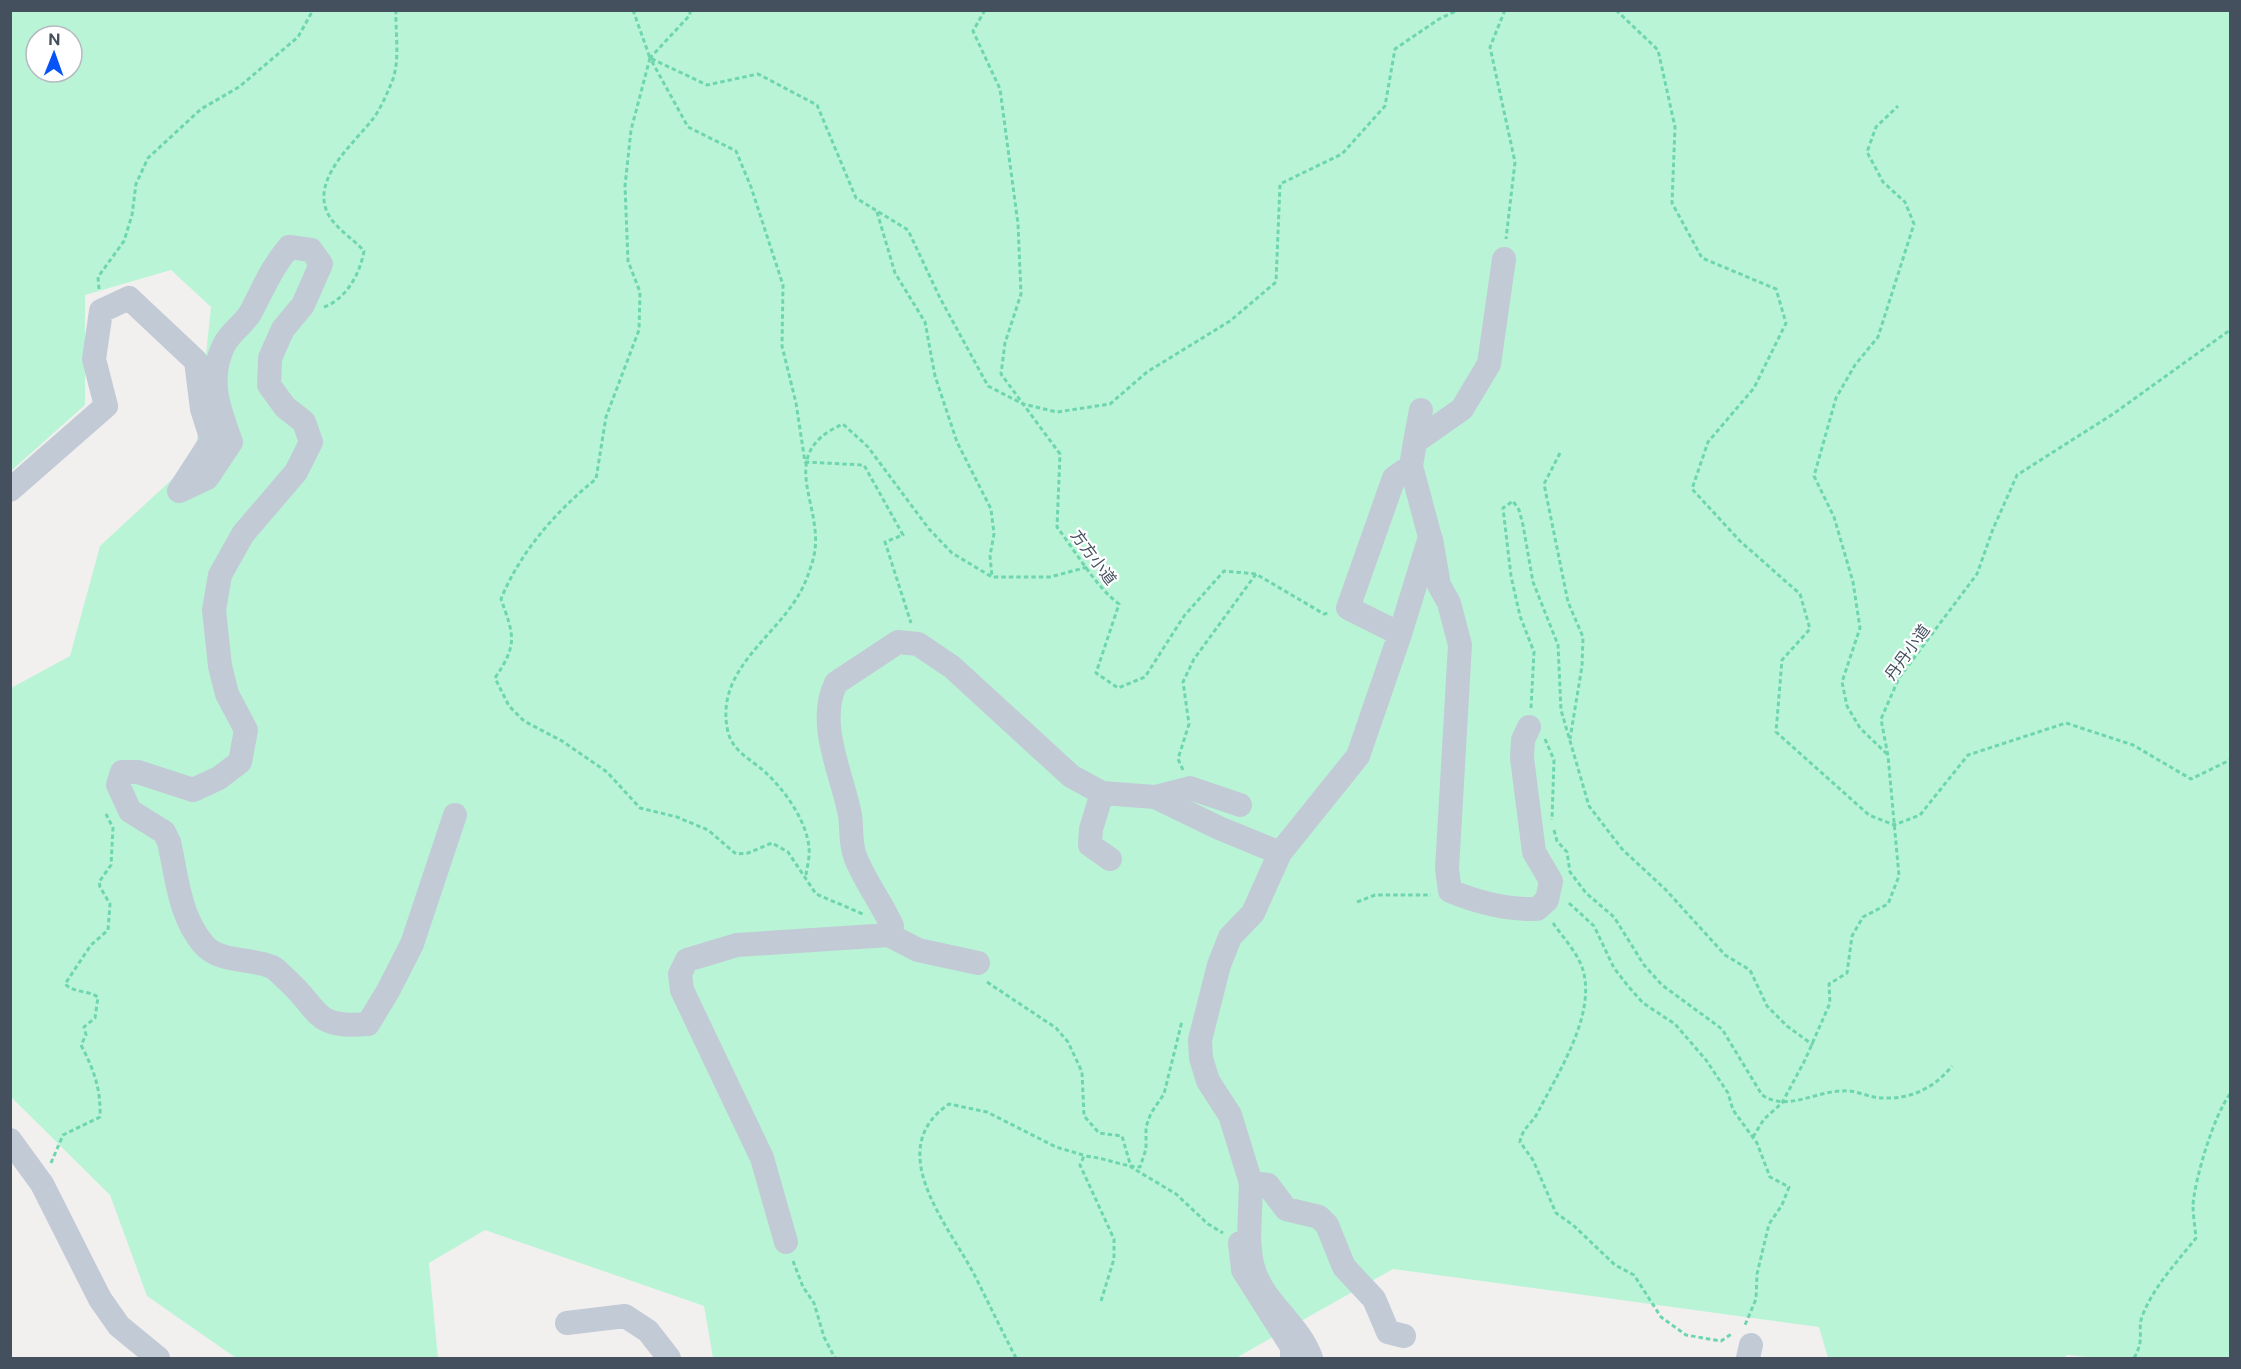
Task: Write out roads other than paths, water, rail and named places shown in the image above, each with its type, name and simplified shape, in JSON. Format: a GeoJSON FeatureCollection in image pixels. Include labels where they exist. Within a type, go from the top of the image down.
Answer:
{"type":"FeatureCollection","features":[{"type":"Feature","properties":{"kind":"street"},"geometry":{"type":"LineString","coordinates":[[10,490],[106,406],[94,359],[101,311],[129,298],[196,361],[202,409],[212,440],[179,491],[207,478],[231,442],[216,401],[214,374],[224,344],[251,312],[270,270],[289,247],[311,250],[321,264],[303,305],[283,329],[270,358],[269,385],[285,407],[304,422],[311,442],[296,472],[243,534],[220,574],[214,610],[220,666],[227,694],[246,730],[240,762],[219,778],[193,790],[138,772],[122,772],[118,785],[130,811],[164,832],[169,842],[185,918],[205,947],[233,959],[273,967],[299,991],[316,1015],[342,1026],[368,1024],[388,991],[412,944],[455,815]]}},
{"type":"Feature","properties":{"kind":"street"},"geometry":{"type":"LineString","coordinates":[[1415,442],[1462,409],[1489,364],[1504,259]]}},
{"type":"Feature","properties":{"kind":"street"},"geometry":{"type":"LineString","coordinates":[[1420,410],[1411,466],[1438,564],[1439,585],[1449,603],[1460,645],[1447,869],[1450,891],[1473,901],[1520,910],[1537,909],[1547,900],[1551,881],[1534,852],[1522,758],[1523,740],[1529,728]]}},
{"type":"Feature","properties":{"kind":"street"},"geometry":{"type":"LineString","coordinates":[[1400,634],[1348,608],[1394,478],[1411,466]]}},
{"type":"Feature","properties":{"kind":"street"},"geometry":{"type":"LineString","coordinates":[[1292,1359],[1292,1347],[1243,1270],[1251,1183],[1230,1115],[1208,1081],[1201,1058],[1200,1040],[1219,965],[1230,937],[1253,913],[1280,853],[1358,756],[1430,537]]}},
{"type":"Feature","properties":{"kind":"street"},"geometry":{"type":"LineString","coordinates":[[967,961],[918,950],[891,930],[855,855],[850,835],[850,816],[830,733],[829,707],[836,683],[898,642],[918,644],[952,667],[1071,776],[1102,793],[1155,797],[1190,788],[1240,805]]}},
{"type":"Feature","properties":{"kind":"street"},"geometry":{"type":"LineString","coordinates":[[1102,793],[1091,829],[1090,845],[1110,859]]}},
{"type":"Feature","properties":{"kind":"street"},"geometry":{"type":"LineString","coordinates":[[1155,797],[1219,828],[1280,853]]}},
{"type":"Feature","properties":{"kind":"street"},"geometry":{"type":"LineString","coordinates":[[786,1242],[762,1158],[682,990],[680,974],[687,960],[737,945],[891,930]]}},
{"type":"Feature","properties":{"kind":"street"},"geometry":{"type":"LineString","coordinates":[[10,1140],[42,1184],[100,1299],[119,1326],[158,1359]]}},
{"type":"Feature","properties":{"kind":"street"},"geometry":{"type":"LineString","coordinates":[[1251,1183],[1268,1185],[1286,1209],[1319,1217],[1336,1242],[1344,1267],[1374,1299],[1388,1332],[1404,1336]]}},
{"type":"Feature","properties":{"kind":"street"},"geometry":{"type":"LineString","coordinates":[[1245,1241],[1253,1268],[1266,1292],[1306,1344],[1311,1359]]}},
{"type":"Feature","properties":{"kind":"street"},"geometry":{"type":"LineString","coordinates":[[567,1323],[625,1316],[648,1331],[669,1359]]}}]}
